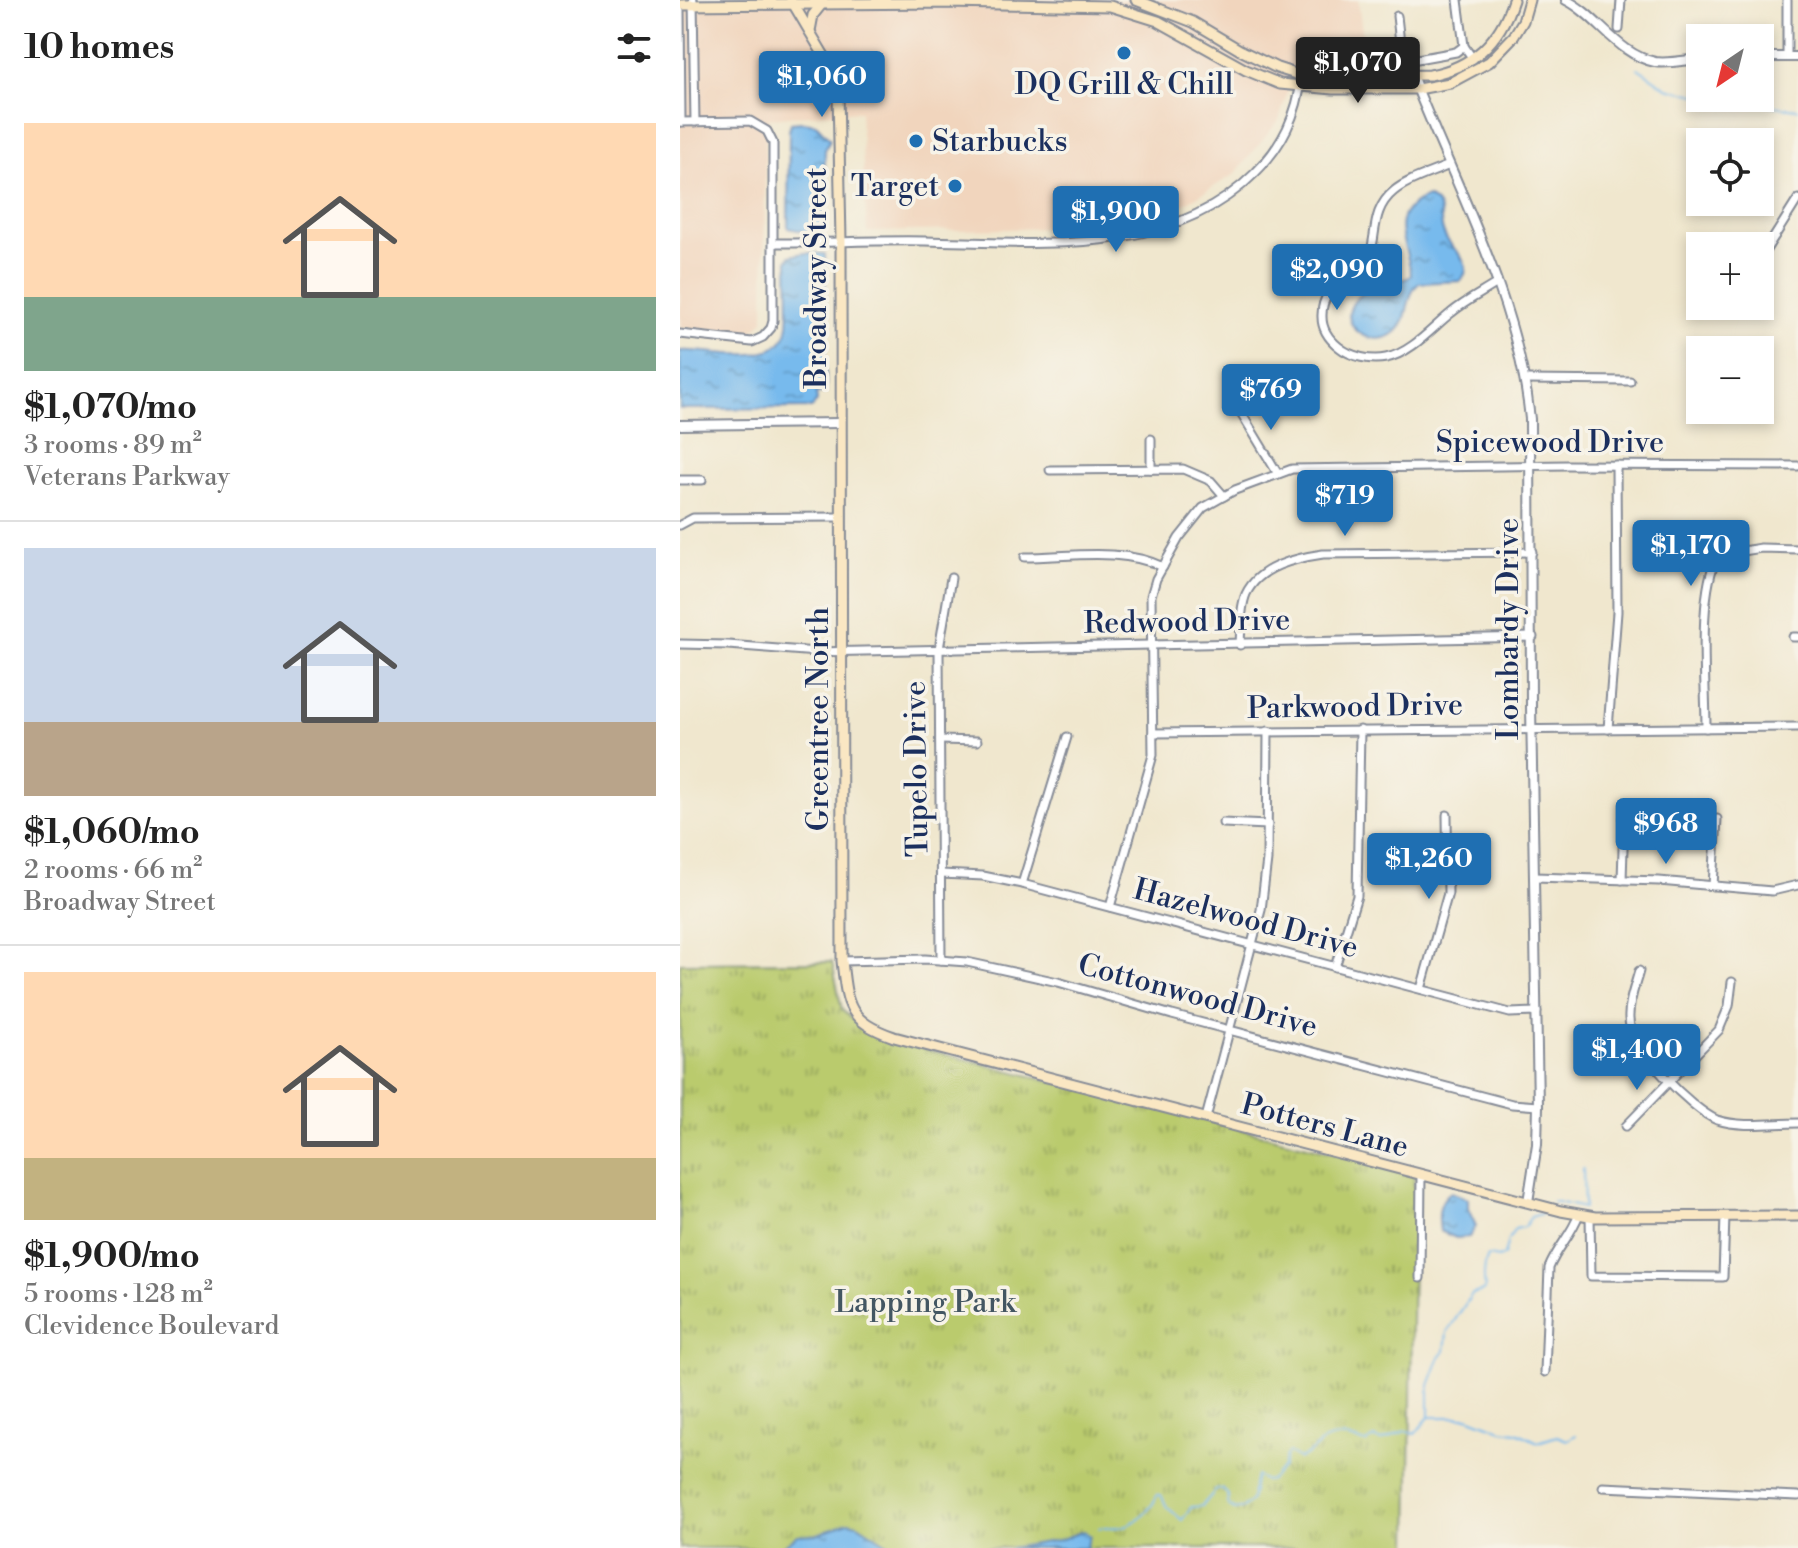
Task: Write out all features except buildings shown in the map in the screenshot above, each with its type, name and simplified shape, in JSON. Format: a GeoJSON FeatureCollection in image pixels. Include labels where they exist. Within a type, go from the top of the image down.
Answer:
{"type":"FeatureCollection","features":[{"type":"Feature","properties":{"kind":"main road"},"geometry":{"type":"LineString","coordinates":[[1136,0],[1193,22],[1301,82],[1418,89],[1450,83],[1489,62],[1514,36],[1523,21],[1529,0]]}},
{"type":"Feature","properties":{"kind":"main road"},"geometry":{"type":"LineString","coordinates":[[680,8],[693,3],[792,2],[821,5],[1076,2],[1110,6],[1158,21],[1246,70],[1280,84],[1325,78],[1447,71],[1473,59],[1488,47],[1503,25],[1513,0]]}},
{"type":"Feature","properties":{"kind":"main road","name":"Broadway Street"},"geometry":{"type":"LineString","coordinates":[[792,2],[826,59],[837,86],[841,423]]}},
{"type":"Feature","properties":{"kind":"main road"},"geometry":{"type":"LineString","coordinates":[[810,31],[813,15],[821,5]]}},
{"type":"Feature","properties":{"kind":"main road","name":"Greentree North"},"geometry":{"type":"LineString","coordinates":[[841,423],[842,961],[845,996],[853,1013]]}},
{"type":"Feature","properties":{"kind":"main road","name":"Potters Lane"},"geometry":{"type":"LineString","coordinates":[[853,1013],[871,1029],[894,1037],[1579,1214],[1798,1216]]}},
{"type":"Feature","properties":{"kind":"street"},"geometry":{"type":"LineString","coordinates":[[1458,0],[1464,46],[1473,59]]}},
{"type":"Feature","properties":{"kind":"street"},"geometry":{"type":"LineString","coordinates":[[1566,0],[1617,42],[1645,59],[1658,63],[1686,60]]}},
{"type":"Feature","properties":{"kind":"street"},"geometry":{"type":"LineString","coordinates":[[1619,29],[1621,0]]}},
{"type":"Feature","properties":{"kind":"street"},"geometry":{"type":"LineString","coordinates":[[1787,0],[1787,57]]}},
{"type":"Feature","properties":{"kind":"street"},"geometry":{"type":"LineString","coordinates":[[693,3],[698,122]]}},
{"type":"Feature","properties":{"kind":"street"},"geometry":{"type":"LineString","coordinates":[[680,8],[681,122],[750,121],[767,131],[773,143],[774,243],[773,321],[763,337],[752,342],[680,334]]}},
{"type":"Feature","properties":{"kind":"street"},"geometry":{"type":"LineString","coordinates":[[1397,16],[1401,52],[1412,75]]}},
{"type":"Feature","properties":{"kind":"street"},"geometry":{"type":"LineString","coordinates":[[1406,61],[1456,52],[1464,46]]}},
{"type":"Feature","properties":{"kind":"street"},"geometry":{"type":"LineString","coordinates":[[1774,57],[1798,57]]}},
{"type":"Feature","properties":{"kind":"street","name":"Lombardy Drive"},"geometry":{"type":"LineString","coordinates":[[1412,75],[1497,283],[1526,380],[1531,465],[1538,1106],[1537,1144],[1528,1202]]}},
{"type":"Feature","properties":{"kind":"street"},"geometry":{"type":"LineString","coordinates":[[774,243],[1068,243],[1110,239],[1160,228],[1211,206],[1244,184],[1269,159],[1288,130],[1301,82]]}},
{"type":"Feature","properties":{"kind":"street"},"geometry":{"type":"LineString","coordinates":[[1449,165],[1395,190],[1385,201],[1374,226],[1366,265],[1356,276],[1331,290],[1321,304],[1322,323],[1328,337],[1342,350],[1360,358],[1386,358],[1406,349],[1466,301],[1497,283]]}},
{"type":"Feature","properties":{"kind":"street"},"geometry":{"type":"LineString","coordinates":[[1774,237],[1798,199]]}},
{"type":"Feature","properties":{"kind":"street"},"geometry":{"type":"LineString","coordinates":[[1526,380],[1630,381]]}},
{"type":"Feature","properties":{"kind":"street"},"geometry":{"type":"LineString","coordinates":[[1237,406],[1278,474]]}},
{"type":"Feature","properties":{"kind":"street"},"geometry":{"type":"LineString","coordinates":[[680,425],[841,423]]}},
{"type":"Feature","properties":{"kind":"street"},"geometry":{"type":"LineString","coordinates":[[1151,439],[1151,469]]}},
{"type":"Feature","properties":{"kind":"street","name":"Spicewood Drive"},"geometry":{"type":"LineString","coordinates":[[1110,907],[1153,755],[1151,596],[1179,538],[1203,508],[1224,496],[1292,469],[1531,465],[1798,466]]}},
{"type":"Feature","properties":{"kind":"street"},"geometry":{"type":"LineString","coordinates":[[1608,729],[1617,612],[1616,465]]}},
{"type":"Feature","properties":{"kind":"street"},"geometry":{"type":"LineString","coordinates":[[1050,470],[1183,469],[1211,481],[1224,496]]}},
{"type":"Feature","properties":{"kind":"street"},"geometry":{"type":"LineString","coordinates":[[680,480],[702,480]]}},
{"type":"Feature","properties":{"kind":"street"},"geometry":{"type":"LineString","coordinates":[[680,525],[693,518],[840,517]]}},
{"type":"Feature","properties":{"kind":"street"},"geometry":{"type":"LineString","coordinates":[[1705,546],[1718,555]]}},
{"type":"Feature","properties":{"kind":"street"},"geometry":{"type":"LineString","coordinates":[[1706,728],[1706,596],[1718,555],[1734,550],[1798,549]]}},
{"type":"Feature","properties":{"kind":"street"},"geometry":{"type":"LineString","coordinates":[[1240,645],[1245,597],[1253,583],[1265,573],[1297,558],[1323,554],[1532,552]]}},
{"type":"Feature","properties":{"kind":"street"},"geometry":{"type":"LineString","coordinates":[[1025,557],[1128,556],[1163,567]]}},
{"type":"Feature","properties":{"kind":"street","name":"Tupelo Drive"},"geometry":{"type":"LineString","coordinates":[[941,960],[939,649],[951,578]]}},
{"type":"Feature","properties":{"kind":"street","name":"Redwood Drive"},"geometry":{"type":"LineString","coordinates":[[680,644],[842,652],[1533,637]]}},
{"type":"Feature","properties":{"kind":"street","name":"Parkwood Drive"},"geometry":{"type":"LineString","coordinates":[[1153,733],[1798,727]]}},
{"type":"Feature","properties":{"kind":"street"},"geometry":{"type":"LineString","coordinates":[[1335,967],[1357,896],[1360,730]]}},
{"type":"Feature","properties":{"kind":"street"},"geometry":{"type":"LineString","coordinates":[[1206,1118],[1261,910],[1267,860],[1268,731]]}},
{"type":"Feature","properties":{"kind":"street"},"geometry":{"type":"LineString","coordinates":[[1022,884],[1067,737]]}},
{"type":"Feature","properties":{"kind":"street"},"geometry":{"type":"LineString","coordinates":[[940,740],[977,741]]}},
{"type":"Feature","properties":{"kind":"street"},"geometry":{"type":"LineString","coordinates":[[1421,989],[1448,893],[1447,815]]}},
{"type":"Feature","properties":{"kind":"street"},"geometry":{"type":"LineString","coordinates":[[1622,880],[1624,818]]}},
{"type":"Feature","properties":{"kind":"street"},"geometry":{"type":"LineString","coordinates":[[1713,886],[1717,819]]}},
{"type":"Feature","properties":{"kind":"street"},"geometry":{"type":"LineString","coordinates":[[1223,823],[1268,825]]}},
{"type":"Feature","properties":{"kind":"street","name":"Hazelwood Drive"},"geometry":{"type":"LineString","coordinates":[[941,874],[983,876],[1022,884],[1510,1013],[1537,1012]]}},
{"type":"Feature","properties":{"kind":"street"},"geometry":{"type":"LineString","coordinates":[[1535,877],[1772,891],[1798,885]]}},
{"type":"Feature","properties":{"kind":"street","name":"Cottonwood Drive"},"geometry":{"type":"LineString","coordinates":[[842,961],[967,962],[1058,982],[1512,1104],[1538,1106]]}},
{"type":"Feature","properties":{"kind":"street"},"geometry":{"type":"LineString","coordinates":[[1639,971],[1628,1021],[1633,1038],[1692,1106],[1718,1120],[1747,1124],[1798,1123]]}},
{"type":"Feature","properties":{"kind":"street"},"geometry":{"type":"LineString","coordinates":[[1626,1126],[1719,1030],[1729,1006],[1732,982]]}},
{"type":"Feature","properties":{"kind":"street"},"geometry":{"type":"LineString","coordinates":[[1420,1278],[1421,1175]]}},
{"type":"Feature","properties":{"kind":"street"},"geometry":{"type":"LineString","coordinates":[[1545,1372],[1549,1268],[1579,1214]]}},
{"type":"Feature","properties":{"kind":"street"},"geometry":{"type":"LineString","coordinates":[[1590,1216],[1591,1276],[1651,1278],[1723,1277],[1725,1216]]}},
{"type":"Feature","properties":{"kind":"street"},"geometry":{"type":"LineString","coordinates":[[1603,1487],[1798,1496]]}},
{"type":"Feature","properties":{"kind":"shaded area"},"geometry":{"type":"Polygon","coordinates":[[[680,0],[1358,0],[1366,62],[1296,64],[1279,120],[1235,174],[1159,219],[1094,227],[867,232],[860,111],[769,118],[765,146],[764,320],[751,333],[680,328],[680,0]]]}},
{"type":"Feature","properties":{"kind":"green space","name":"Lapping Park"},"geometry":{"type":"Polygon","coordinates":[[[832,962],[842,1010],[865,1029],[932,1051],[1414,1173],[1409,1548],[680,1548],[680,963],[832,962]]]}},
{"type":"Feature","properties":{"kind":"water"},"geometry":{"type":"Polygon","coordinates":[[[791,123],[816,124],[830,139],[825,150],[823,230],[788,228],[789,131],[791,123]]]}},
{"type":"Feature","properties":{"kind":"water"},"geometry":{"type":"Polygon","coordinates":[[[1427,197],[1440,210],[1443,230],[1463,260],[1465,274],[1461,281],[1419,283],[1411,294],[1404,321],[1396,332],[1385,338],[1363,335],[1354,328],[1350,309],[1357,298],[1372,288],[1411,275],[1401,231],[1402,221],[1414,204],[1427,197]]]}},
{"type":"Feature","properties":{"kind":"water"},"geometry":{"type":"Polygon","coordinates":[[[825,254],[826,393],[816,393],[817,401],[812,408],[680,409],[680,351],[760,353],[774,348],[783,339],[789,316],[788,261],[790,256],[825,254]]]}},
{"type":"Feature","properties":{"kind":"water"},"geometry":{"type":"Polygon","coordinates":[[[1451,1192],[1468,1199],[1468,1209],[1476,1226],[1469,1237],[1456,1238],[1440,1231],[1441,1205],[1451,1192]]]}},
{"type":"Feature","properties":{"kind":"water"},"geometry":{"type":"Polygon","coordinates":[[[848,1522],[858,1524],[895,1548],[780,1548],[798,1535],[818,1534],[848,1522]]]}},
{"type":"Feature","properties":{"kind":"water"},"geometry":{"type":"Polygon","coordinates":[[[1084,1531],[1090,1536],[1086,1548],[1010,1548],[1059,1540],[1084,1531]]]}},
{"type":"Feature","properties":{"kind":"waterway"},"geometry":{"type":"LineString","coordinates":[[1638,68],[1667,88],[1686,93]]}},
{"type":"Feature","properties":{"kind":"waterway"},"geometry":{"type":"LineString","coordinates":[[1774,106],[1798,109]]}},
{"type":"Feature","properties":{"kind":"waterway"},"geometry":{"type":"LineString","coordinates":[[1553,1201],[1584,1208],[1583,1169]]}},
{"type":"Feature","properties":{"kind":"waterway"},"geometry":{"type":"LineString","coordinates":[[1099,1528],[1130,1524],[1147,1511],[1157,1495],[1161,1495],[1167,1507],[1182,1520],[1191,1507],[1202,1506],[1216,1490],[1222,1489],[1228,1495],[1228,1505],[1234,1510],[1243,1508],[1251,1501],[1256,1476],[1265,1481],[1271,1480],[1283,1467],[1289,1453],[1299,1459],[1326,1440],[1336,1437],[1366,1443],[1374,1438],[1381,1441],[1405,1431],[1415,1434],[1429,1417],[1429,1385],[1445,1351],[1447,1332],[1472,1294],[1483,1291],[1488,1256],[1498,1258],[1504,1255],[1515,1229],[1524,1227],[1531,1217],[1543,1213]]}},
{"type":"Feature","properties":{"kind":"waterway"},"geometry":{"type":"LineString","coordinates":[[1430,1417],[1468,1417],[1538,1442],[1557,1436],[1567,1440],[1576,1435]]}},
{"type":"Feature","properties":{"kind":"place","name":"DQ Grill & Chill"},"geometry":{"type":"Point","coordinates":[1124,53]}},
{"type":"Feature","properties":{"kind":"place","name":"Starbucks"},"geometry":{"type":"Point","coordinates":[916,141]}},
{"type":"Feature","properties":{"kind":"place","name":"Target"},"geometry":{"type":"Point","coordinates":[955,186]}}]}
